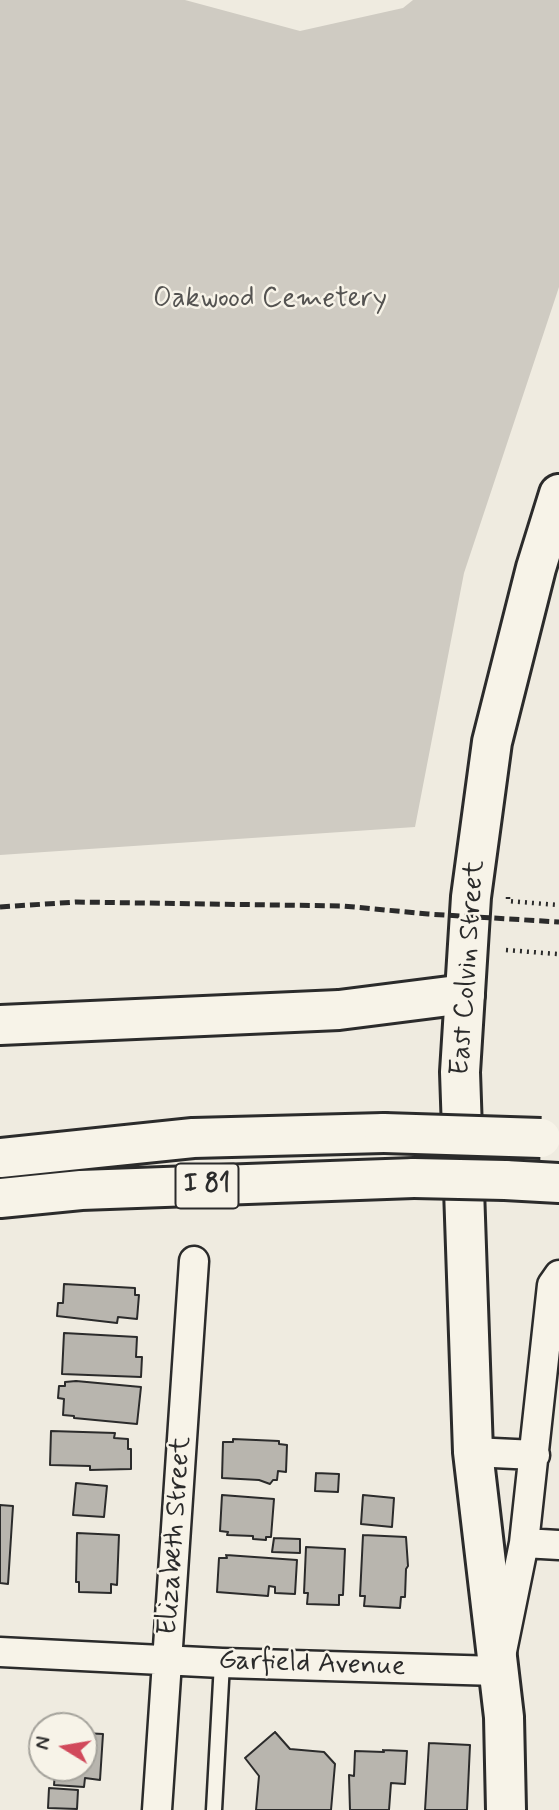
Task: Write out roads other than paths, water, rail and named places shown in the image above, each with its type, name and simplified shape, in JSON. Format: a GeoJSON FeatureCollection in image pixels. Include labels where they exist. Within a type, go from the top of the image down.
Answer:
{"type":"FeatureCollection","features":[{"type":"Feature","properties":{"kind":"main road","name":"East Colvin Street"},"geometry":{"type":"LineString","coordinates":[[506,1810],[504,1717],[473,1452],[460,1072],[471,897],[492,742],[536,568],[559,494]]}},
{"type":"Feature","properties":{"kind":"main road"},"geometry":{"type":"LineString","coordinates":[[0,1025],[339,1010],[465,995]]}},
{"type":"Feature","properties":{"kind":"main road","name":"I 81"},"geometry":{"type":"LineString","coordinates":[[0,1158],[193,1138],[384,1133],[550,1138]]}},
{"type":"Feature","properties":{"kind":"main road","name":"I 81"},"geometry":{"type":"LineString","coordinates":[[0,1198],[81,1189],[414,1178],[559,1183]]}},
{"type":"Feature","properties":{"kind":"street","name":"Elizabeth Street"},"geometry":{"type":"LineString","coordinates":[[157,1810],[194,1261]]}},
{"type":"Feature","properties":{"kind":"street","name":"East Colvin Street"},"geometry":{"type":"LineString","coordinates":[[498,1671],[524,1543],[552,1284],[559,1275]]}},
{"type":"Feature","properties":{"kind":"street"},"geometry":{"type":"LineString","coordinates":[[473,1452],[535,1455]]}},
{"type":"Feature","properties":{"kind":"street"},"geometry":{"type":"LineString","coordinates":[[524,1543],[559,1545]]}},
{"type":"Feature","properties":{"kind":"street","name":"Garfield Avenue"},"geometry":{"type":"LineString","coordinates":[[0,1652],[222,1663],[498,1671]]}},
{"type":"Feature","properties":{"kind":"lane"},"geometry":{"type":"LineString","coordinates":[[214,1810],[222,1663]]}},
{"type":"Feature","properties":{"kind":"railway"},"geometry":{"type":"LineString","coordinates":[[0,907],[76,902],[343,906],[559,922]]}},
{"type":"Feature","properties":{"kind":"park label","name":"Oakwood Cemetery"},"geometry":{"type":"Point","coordinates":[270,300]}}]}
